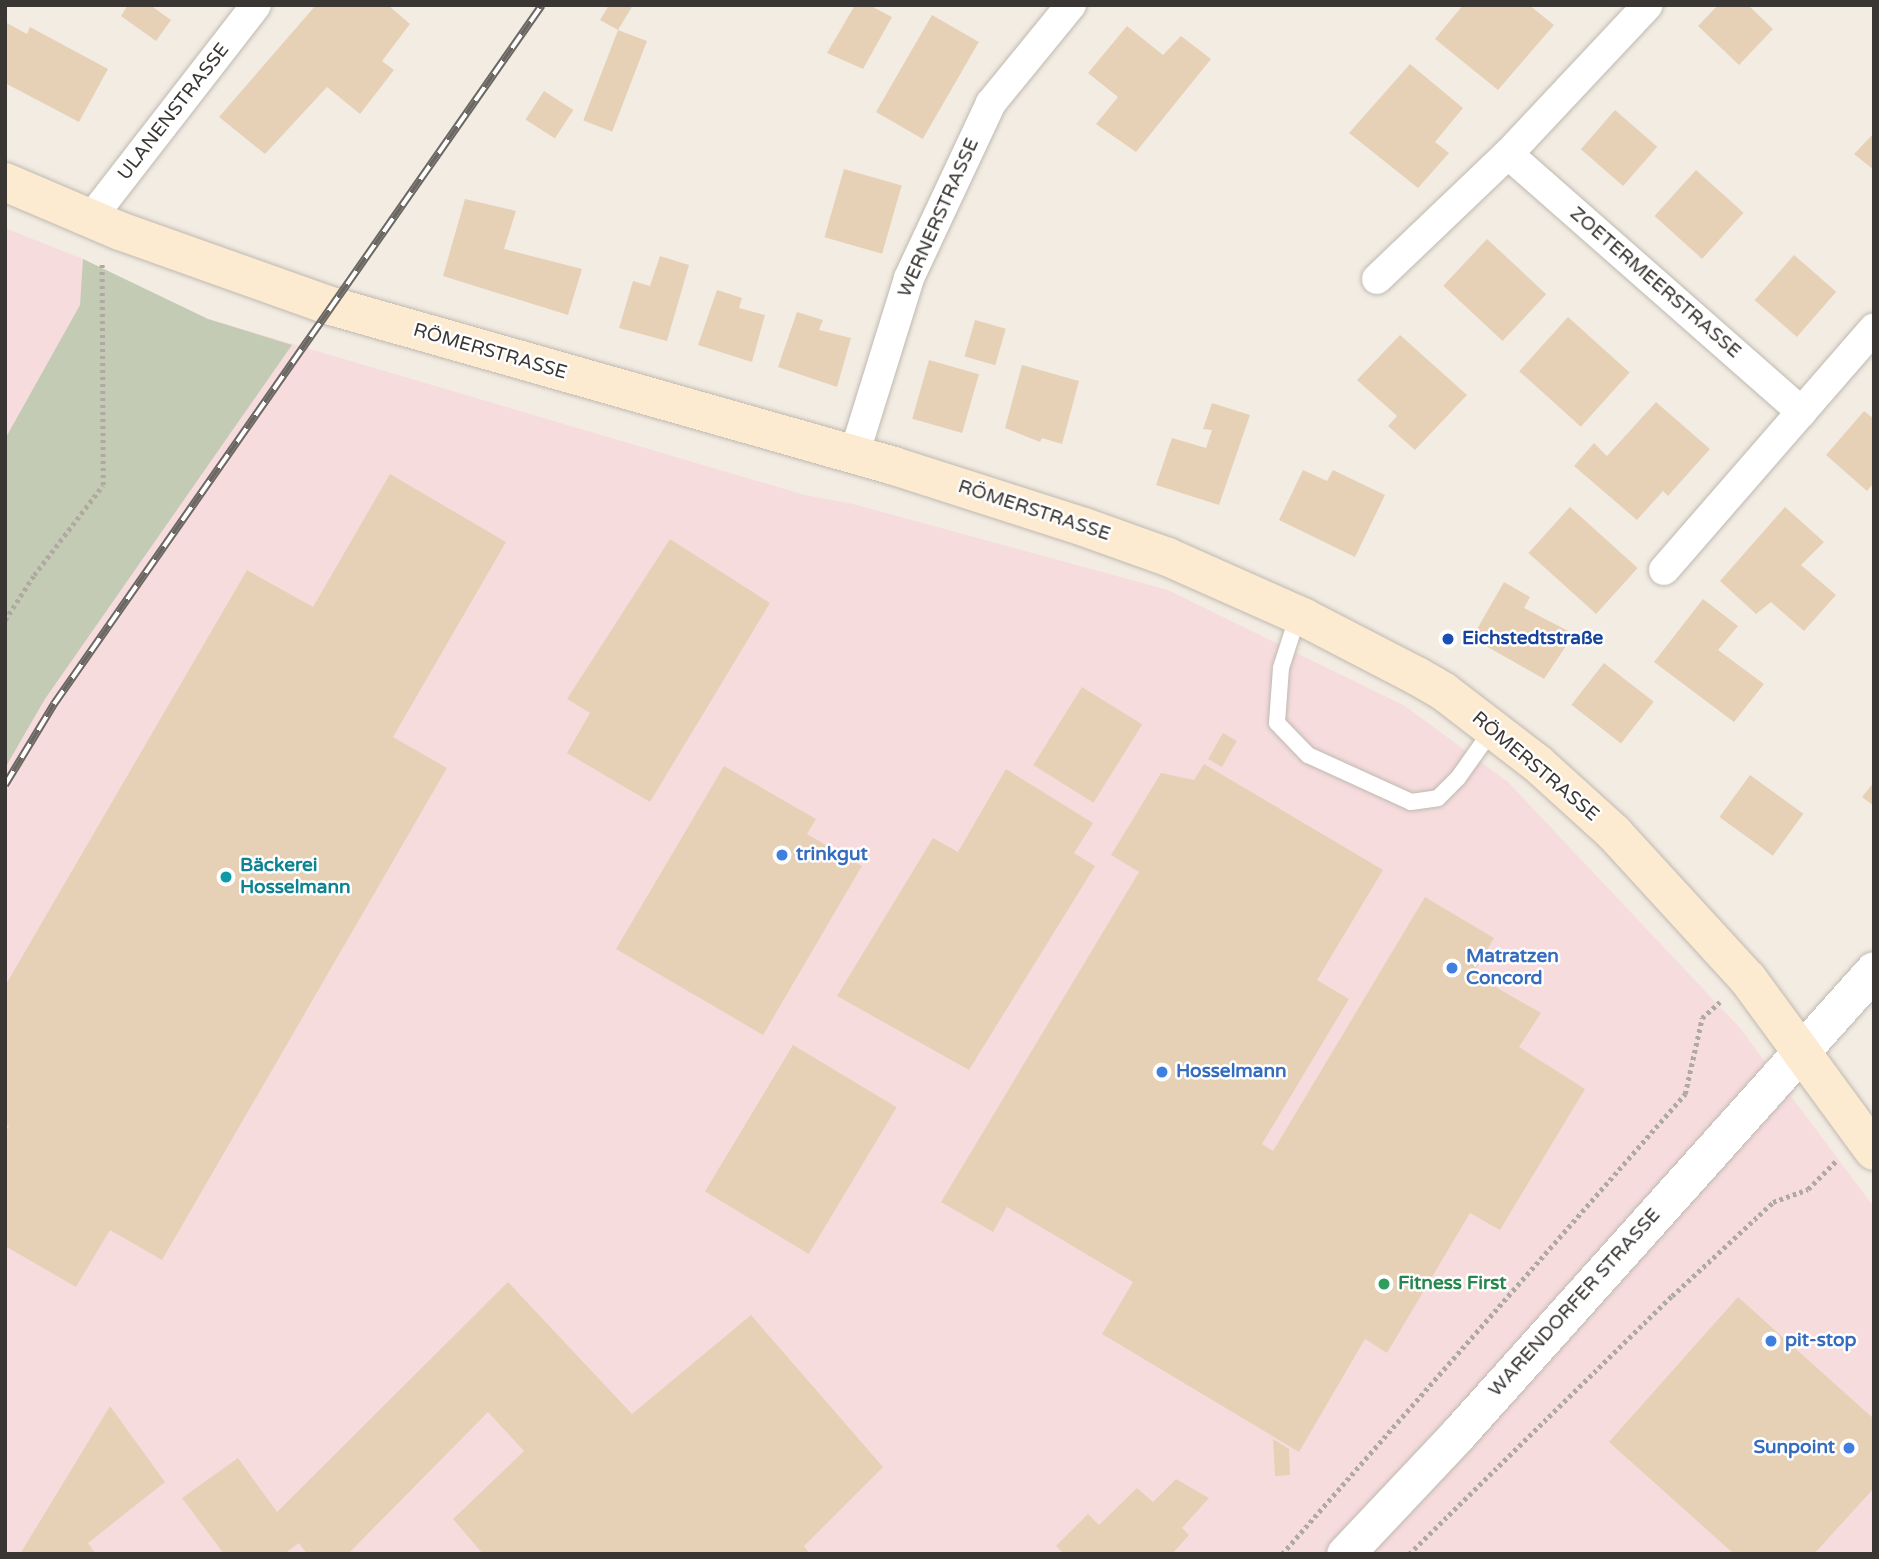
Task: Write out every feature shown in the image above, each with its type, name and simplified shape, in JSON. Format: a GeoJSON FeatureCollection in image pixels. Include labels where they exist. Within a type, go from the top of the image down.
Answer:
{"type":"FeatureCollection","features":[{"type":"Feature","properties":{"kind":"main road","name":"RÖMERSTRASSE"},"geometry":{"type":"LineString","coordinates":[[5,182],[233,273],[331,306],[854,455],[1084,527],[1168,558],[1298,615],[1434,686],[1538,764],[1614,833],[1748,979],[1867,1143]]}},
{"type":"Feature","properties":{"kind":"street","name":"ULANENSTRASSE"},"geometry":{"type":"LineString","coordinates":[[91,218],[256,5]]}},
{"type":"Feature","properties":{"kind":"street","name":"WERNERSTRASSE"},"geometry":{"type":"LineString","coordinates":[[854,455],[909,278],[991,103],[1071,5]]}},
{"type":"Feature","properties":{"kind":"street"},"geometry":{"type":"LineString","coordinates":[[1377,279],[1508,154],[1648,5]]}},
{"type":"Feature","properties":{"kind":"street","name":"ZOETERMEERSTRASSE"},"geometry":{"type":"LineString","coordinates":[[1508,154],[1802,412]]}},
{"type":"Feature","properties":{"kind":"street"},"geometry":{"type":"LineString","coordinates":[[1664,570],[1874,328]]}},
{"type":"Feature","properties":{"kind":"street"},"geometry":{"type":"LineString","coordinates":[[1801,1049],[1874,970]]}},
{"type":"Feature","properties":{"kind":"street","name":"WARENDORFER STRASSE"},"geometry":{"type":"LineString","coordinates":[[1345,1554],[1458,1434],[1801,1049]]}},
{"type":"Feature","properties":{"kind":"lane"},"geometry":{"type":"LineString","coordinates":[[1298,615],[1281,668],[1278,723],[1308,755],[1411,802],[1438,798],[1458,778],[1493,729]]}},
{"type":"Feature","properties":{"kind":"path"},"geometry":{"type":"LineString","coordinates":[[5,620],[34,575],[103,485],[100,268]]}},
{"type":"Feature","properties":{"kind":"path"},"geometry":{"type":"LineString","coordinates":[[1282,1554],[1685,1094],[1702,1018],[1748,979]]}},
{"type":"Feature","properties":{"kind":"path"},"geometry":{"type":"LineString","coordinates":[[1409,1554],[1682,1286],[1773,1202],[1808,1189],[1867,1143]]}},
{"type":"Feature","properties":{"kind":"shaded area"},"geometry":{"type":"Polygon","coordinates":[[[5,228],[83,259],[208,319],[805,495],[853,504],[1168,590],[1405,706],[1508,782],[1740,1028],[1874,1207],[1874,1554],[5,1554],[5,228]]]}},
{"type":"Feature","properties":{"kind":"green space"},"geometry":{"type":"Polygon","coordinates":[[[83,259],[208,319],[292,345],[45,699],[5,768],[5,439],[80,305],[83,259]]]}},
{"type":"Feature","properties":{"kind":"building"},"geometry":{"type":"Polygon","coordinates":[[[128,5],[150,5],[171,20],[156,41],[121,16],[128,5]]]}},
{"type":"Feature","properties":{"kind":"building"},"geometry":{"type":"Polygon","coordinates":[[[316,5],[388,5],[410,24],[382,61],[394,70],[360,114],[327,87],[265,154],[219,117],[316,5]]]}},
{"type":"Feature","properties":{"kind":"building"},"geometry":{"type":"Polygon","coordinates":[[[609,5],[633,5],[618,30],[600,20],[609,5]]]}},
{"type":"Feature","properties":{"kind":"building"},"geometry":{"type":"Polygon","coordinates":[[[855,5],[869,5],[892,17],[863,69],[827,53],[855,5]]]}},
{"type":"Feature","properties":{"kind":"building"},"geometry":{"type":"Polygon","coordinates":[[[1463,5],[1529,5],[1554,25],[1498,90],[1435,39],[1463,5]]]}},
{"type":"Feature","properties":{"kind":"building"},"geometry":{"type":"Polygon","coordinates":[[[1718,5],[1748,5],[1773,29],[1739,65],[1698,26],[1718,5]]]}},
{"type":"Feature","properties":{"kind":"building"},"geometry":{"type":"Polygon","coordinates":[[[932,15],[979,42],[923,139],[876,112],[932,15]]]}},
{"type":"Feature","properties":{"kind":"building"},"geometry":{"type":"Polygon","coordinates":[[[5,22],[27,34],[30,27],[108,69],[79,122],[5,83],[5,22]]]}},
{"type":"Feature","properties":{"kind":"building"},"geometry":{"type":"Polygon","coordinates":[[[1127,26],[1163,55],[1181,36],[1211,59],[1136,152],[1096,124],[1118,97],[1088,73],[1127,26]]]}},
{"type":"Feature","properties":{"kind":"building"},"geometry":{"type":"Polygon","coordinates":[[[618,30],[647,41],[612,132],[583,121],[618,30]]]}},
{"type":"Feature","properties":{"kind":"building"},"geometry":{"type":"Polygon","coordinates":[[[1410,64],[1463,108],[1435,142],[1449,153],[1418,188],[1349,133],[1410,64]]]}},
{"type":"Feature","properties":{"kind":"building"},"geometry":{"type":"Polygon","coordinates":[[[544,91],[573,110],[555,139],[525,120],[544,91]]]}},
{"type":"Feature","properties":{"kind":"building"},"geometry":{"type":"Polygon","coordinates":[[[1615,110],[1657,147],[1623,186],[1581,149],[1615,110]]]}},
{"type":"Feature","properties":{"kind":"building"},"geometry":{"type":"Polygon","coordinates":[[[1874,133],[1874,170],[1854,154],[1874,133]]]}},
{"type":"Feature","properties":{"kind":"building"},"geometry":{"type":"Polygon","coordinates":[[[844,169],[902,186],[882,254],[824,237],[844,169]]]}},
{"type":"Feature","properties":{"kind":"building"},"geometry":{"type":"Polygon","coordinates":[[[1696,170],[1744,213],[1702,259],[1655,216],[1696,170]]]}},
{"type":"Feature","properties":{"kind":"building"},"geometry":{"type":"Polygon","coordinates":[[[465,199],[516,211],[504,249],[582,269],[568,315],[443,276],[465,199]]]}},
{"type":"Feature","properties":{"kind":"building"},"geometry":{"type":"Polygon","coordinates":[[[1487,239],[1546,294],[1503,341],[1443,286],[1487,239]]]}},
{"type":"Feature","properties":{"kind":"building"},"geometry":{"type":"Polygon","coordinates":[[[1794,255],[1836,292],[1797,337],[1755,300],[1794,255]]]}},
{"type":"Feature","properties":{"kind":"building"},"geometry":{"type":"Polygon","coordinates":[[[660,256],[689,265],[667,341],[619,328],[633,281],[650,286],[660,256]]]}},
{"type":"Feature","properties":{"kind":"building"},"geometry":{"type":"Polygon","coordinates":[[[717,290],[742,298],[739,308],[765,315],[752,362],[698,345],[717,290]]]}},
{"type":"Feature","properties":{"kind":"building"},"geometry":{"type":"Polygon","coordinates":[[[797,312],[823,320],[819,330],[851,338],[837,387],[778,367],[797,312]]]}},
{"type":"Feature","properties":{"kind":"building"},"geometry":{"type":"Polygon","coordinates":[[[1568,317],[1630,373],[1581,427],[1519,371],[1568,317]]]}},
{"type":"Feature","properties":{"kind":"building"},"geometry":{"type":"Polygon","coordinates":[[[975,320],[1006,329],[995,365],[965,357],[975,320]]]}},
{"type":"Feature","properties":{"kind":"building"},"geometry":{"type":"Polygon","coordinates":[[[1400,335],[1467,395],[1415,450],[1388,426],[1397,416],[1357,380],[1400,335]]]}},
{"type":"Feature","properties":{"kind":"building"},"geometry":{"type":"Polygon","coordinates":[[[929,360],[979,374],[962,433],[912,419],[929,360]]]}},
{"type":"Feature","properties":{"kind":"building"},"geometry":{"type":"Polygon","coordinates":[[[1022,365],[1079,381],[1062,444],[1042,438],[1040,442],[1005,428],[1022,365]]]}},
{"type":"Feature","properties":{"kind":"building"},"geometry":{"type":"Polygon","coordinates":[[[1656,402],[1710,449],[1668,496],[1663,491],[1637,520],[1574,466],[1594,443],[1607,456],[1656,402]]]}},
{"type":"Feature","properties":{"kind":"building"},"geometry":{"type":"Polygon","coordinates":[[[1212,403],[1250,415],[1219,505],[1156,485],[1172,438],[1206,448],[1212,430],[1203,429],[1212,403]]]}},
{"type":"Feature","properties":{"kind":"building"},"geometry":{"type":"Polygon","coordinates":[[[1864,411],[1874,419],[1874,483],[1867,491],[1826,455],[1864,411]]]}},
{"type":"Feature","properties":{"kind":"building"},"geometry":{"type":"Polygon","coordinates":[[[1303,470],[1327,481],[1333,470],[1385,495],[1355,557],[1279,520],[1303,470]]]}},
{"type":"Feature","properties":{"kind":"building","name":"Bäckerei Hosselmann"},"geometry":{"type":"Polygon","coordinates":[[[390,474],[506,542],[393,737],[447,768],[162,1260],[110,1230],[76,1287],[5,1246],[5,1133],[9,1126],[5,1124],[5,986],[247,570],[313,607],[390,474]]]}},
{"type":"Feature","properties":{"kind":"building"},"geometry":{"type":"Polygon","coordinates":[[[1570,507],[1638,568],[1596,614],[1529,553],[1570,507]]]}},
{"type":"Feature","properties":{"kind":"building"},"geometry":{"type":"Polygon","coordinates":[[[1785,507],[1824,542],[1801,565],[1836,595],[1804,631],[1771,602],[1756,614],[1720,581],[1785,507]]]}},
{"type":"Feature","properties":{"kind":"building"},"geometry":{"type":"Polygon","coordinates":[[[670,539],[770,603],[650,802],[567,753],[590,713],[567,699],[670,539]]]}},
{"type":"Feature","properties":{"kind":"building"},"geometry":{"type":"Polygon","coordinates":[[[1504,582],[1530,597],[1524,608],[1574,634],[1544,679],[1472,638],[1504,582]]]}},
{"type":"Feature","properties":{"kind":"building"},"geometry":{"type":"Polygon","coordinates":[[[1703,599],[1738,626],[1718,650],[1764,684],[1734,722],[1654,662],[1703,599]]]}},
{"type":"Feature","properties":{"kind":"building"},"geometry":{"type":"Polygon","coordinates":[[[1604,663],[1654,702],[1621,744],[1571,705],[1604,663]]]}},
{"type":"Feature","properties":{"kind":"building"},"geometry":{"type":"Polygon","coordinates":[[[1082,687],[1142,725],[1093,803],[1033,765],[1082,687]]]}},
{"type":"Feature","properties":{"kind":"building"},"geometry":{"type":"Polygon","coordinates":[[[1223,733],[1237,741],[1222,767],[1208,759],[1223,733]]]}},
{"type":"Feature","properties":{"kind":"building"},"geometry":{"type":"Polygon","coordinates":[[[1204,764],[1383,870],[1317,980],[1349,999],[1262,1144],[1273,1151],[1425,897],[1494,938],[1473,974],[1541,1013],[1519,1047],[1585,1089],[1500,1230],[1470,1213],[1387,1353],[1365,1339],[1299,1452],[1102,1334],[1133,1282],[1007,1207],[993,1232],[941,1202],[1139,872],[1111,855],[1161,773],[1194,780],[1204,764]]]}},
{"type":"Feature","properties":{"kind":"building"},"geometry":{"type":"Polygon","coordinates":[[[724,766],[816,819],[807,834],[862,866],[763,1035],[616,949],[724,766]]]}},
{"type":"Feature","properties":{"kind":"building"},"geometry":{"type":"Polygon","coordinates":[[[1006,769],[1093,823],[1074,853],[1095,866],[969,1070],[837,996],[933,838],[958,852],[1006,769]]]}},
{"type":"Feature","properties":{"kind":"building"},"geometry":{"type":"Polygon","coordinates":[[[1750,775],[1803,814],[1773,856],[1719,817],[1750,775]]]}},
{"type":"Feature","properties":{"kind":"building"},"geometry":{"type":"Polygon","coordinates":[[[1874,782],[1874,806],[1862,797],[1874,782]]]}},
{"type":"Feature","properties":{"kind":"building"},"geometry":{"type":"Polygon","coordinates":[[[793,1045],[897,1107],[809,1254],[705,1192],[793,1045]]]}},
{"type":"Feature","properties":{"kind":"building"},"geometry":{"type":"Polygon","coordinates":[[[508,1282],[632,1414],[751,1315],[883,1467],[804,1546],[810,1554],[483,1554],[453,1519],[524,1451],[488,1412],[348,1554],[307,1554],[299,1543],[284,1554],[224,1554],[182,1498],[238,1458],[277,1512],[508,1282]]]}},
{"type":"Feature","properties":{"kind":"building"},"geometry":{"type":"Polygon","coordinates":[[[1738,1297],[1874,1419],[1874,1488],[1814,1554],[1734,1554],[1609,1442],[1738,1297]]]}},
{"type":"Feature","properties":{"kind":"building"},"geometry":{"type":"Polygon","coordinates":[[[110,1406],[165,1482],[88,1543],[96,1554],[20,1554],[110,1406]]]}},
{"type":"Feature","properties":{"kind":"building"},"geometry":{"type":"Polygon","coordinates":[[[1273,1439],[1289,1449],[1290,1475],[1275,1476],[1273,1439]]]}},
{"type":"Feature","properties":{"kind":"building"},"geometry":{"type":"Polygon","coordinates":[[[1176,1479],[1209,1498],[1182,1528],[1189,1535],[1172,1554],[1064,1554],[1056,1546],[1088,1514],[1099,1525],[1137,1488],[1153,1502],[1176,1479]]]}},
{"type":"Feature","properties":{"kind":"railway"},"geometry":{"type":"LineString","coordinates":[[5,785],[54,704],[542,5]]}},
{"type":"Feature","properties":{"kind":"place","name":"Eichstedtstraße"},"geometry":{"type":"Point","coordinates":[1448,639]}},
{"type":"Feature","properties":{"kind":"place","name":"trinkgut"},"geometry":{"type":"Point","coordinates":[782,855]}},
{"type":"Feature","properties":{"kind":"place","name":"Bäckerei Hosselmann"},"geometry":{"type":"Point","coordinates":[226,877]}},
{"type":"Feature","properties":{"kind":"place","name":"Matratzen Concord"},"geometry":{"type":"Point","coordinates":[1452,968]}},
{"type":"Feature","properties":{"kind":"place","name":"Hosselmann"},"geometry":{"type":"Point","coordinates":[1162,1072]}},
{"type":"Feature","properties":{"kind":"place","name":"Fitness First"},"geometry":{"type":"Point","coordinates":[1384,1284]}},
{"type":"Feature","properties":{"kind":"place","name":"pit-stop"},"geometry":{"type":"Point","coordinates":[1771,1341]}},
{"type":"Feature","properties":{"kind":"place","name":"Sunpoint"},"geometry":{"type":"Point","coordinates":[1849,1448]}}]}
